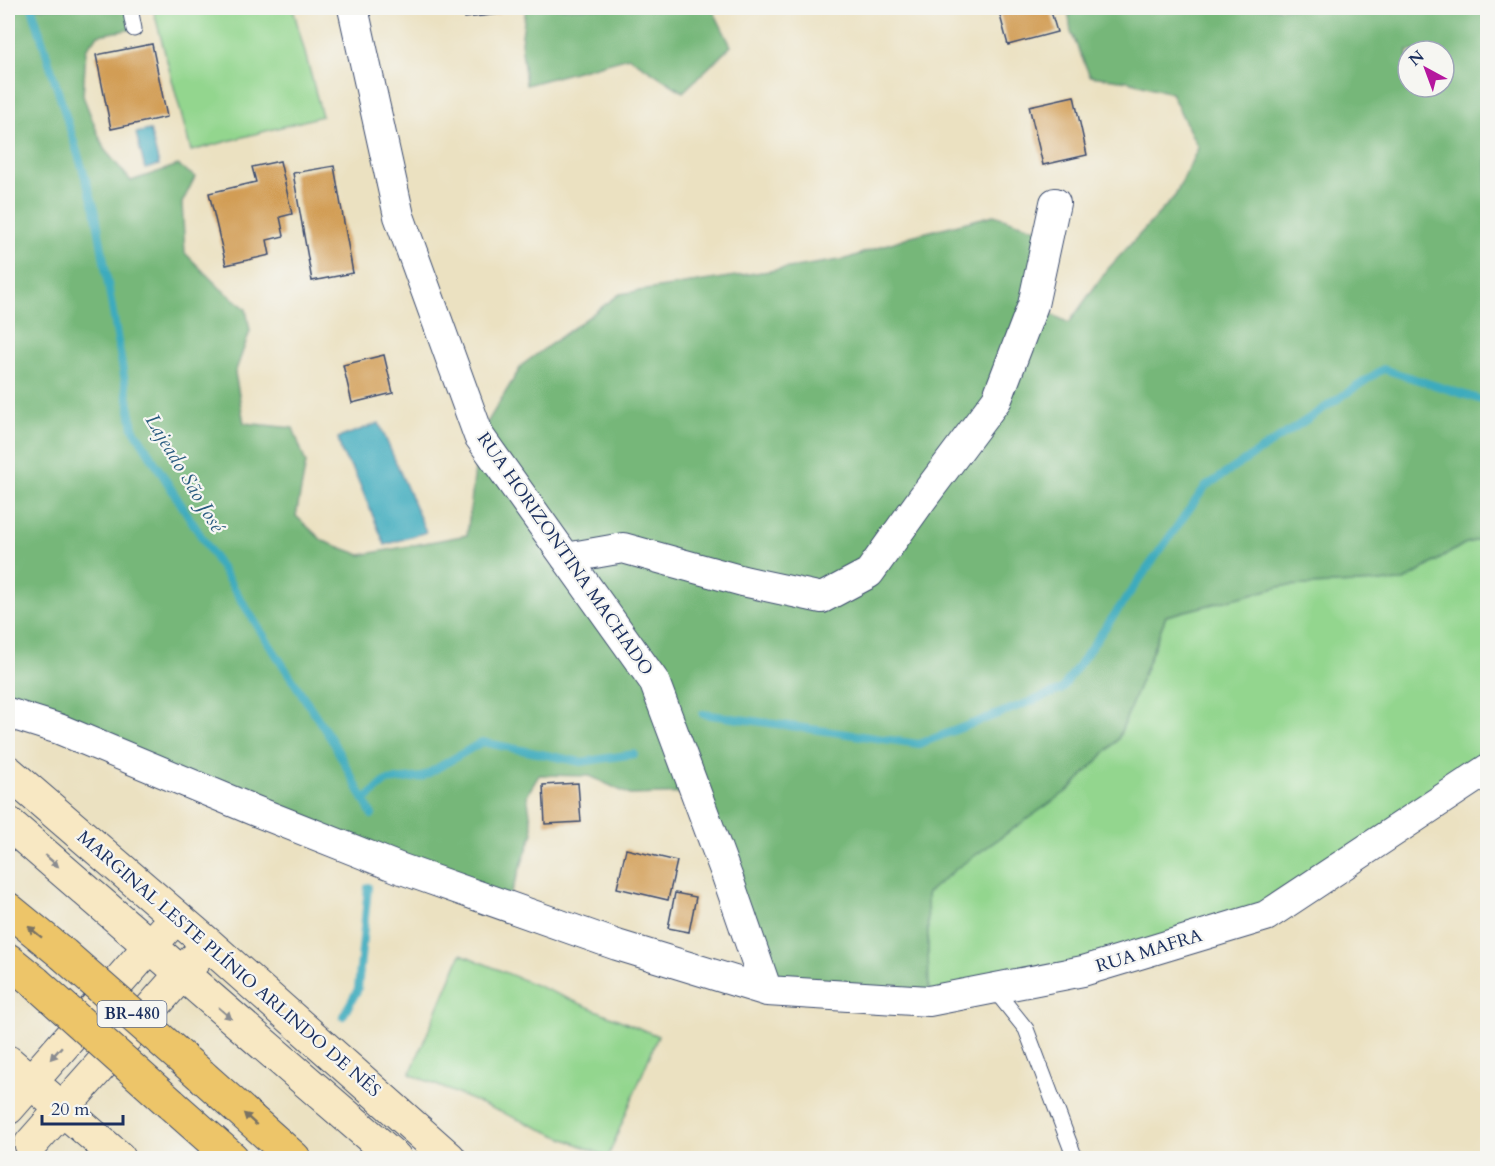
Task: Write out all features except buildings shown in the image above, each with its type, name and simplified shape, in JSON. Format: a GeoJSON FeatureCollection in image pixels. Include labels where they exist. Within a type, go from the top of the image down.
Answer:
{"type":"FeatureCollection","features":[{"type":"Feature","properties":{"kind":"highway","name":"BR-480"},"geometry":{"type":"LineString","coordinates":[[8,909],[63,954],[294,1158]]}},
{"type":"Feature","properties":{"kind":"highway","name":"BR-480"},"geometry":{"type":"LineString","coordinates":[[8,960],[232,1158]]}},
{"type":"Feature","properties":{"kind":"main road","name":"MARGINAL LESTE PLÍNIO ARLINDO DE NÊS"},"geometry":{"type":"LineString","coordinates":[[8,771],[208,944],[449,1158]]}},
{"type":"Feature","properties":{"kind":"main road"},"geometry":{"type":"LineString","coordinates":[[8,823],[395,1158]]}},
{"type":"Feature","properties":{"kind":"main road"},"geometry":{"type":"LineString","coordinates":[[8,1108],[19,1072],[150,946],[176,917]]}},
{"type":"Feature","properties":{"kind":"main road"},"geometry":{"type":"LineString","coordinates":[[29,1142],[63,1109],[208,944]]}},
{"type":"Feature","properties":{"kind":"main road"},"geometry":{"type":"LineString","coordinates":[[19,1072],[119,1158]]}},
{"type":"Feature","properties":{"kind":"street","name":"RUA HORIZONTINA MACHADO"},"geometry":{"type":"LineString","coordinates":[[353,8],[399,216],[479,436],[654,681],[727,876],[767,991]]}},
{"type":"Feature","properties":{"kind":"street"},"geometry":{"type":"LineString","coordinates":[[566,558],[623,548],[743,581],[822,598],[869,573],[997,399],[1033,305],[1054,203]]}},
{"type":"Feature","properties":{"kind":"street","name":"RUA MAFRA"},"geometry":{"type":"LineString","coordinates":[[8,713],[59,729],[263,814],[485,899],[617,945],[767,991],[929,1001],[1083,971],[1266,916],[1488,769]]}},
{"type":"Feature","properties":{"kind":"lane"},"geometry":{"type":"LineString","coordinates":[[130,8],[134,29]]}},
{"type":"Feature","properties":{"kind":"lane"},"geometry":{"type":"LineString","coordinates":[[994,988],[1026,1029],[1052,1094],[1073,1153],[1072,1158]]}},
{"type":"Feature","properties":{"kind":"green space"},"geometry":{"type":"Polygon","coordinates":[[[8,8],[130,8],[134,29],[98,35],[86,49],[83,96],[104,149],[131,181],[178,165],[195,177],[182,203],[185,253],[220,288],[246,309],[250,331],[235,373],[244,423],[293,428],[306,463],[296,516],[323,541],[361,555],[467,535],[479,436],[522,365],[620,294],[846,259],[911,236],[994,215],[1049,233],[1033,305],[1069,323],[1106,271],[1175,196],[1198,148],[1171,93],[1128,81],[1090,76],[1071,32],[1068,8],[1487,8],[1487,537],[1464,544],[1404,581],[1283,586],[1166,616],[1118,739],[1070,789],[957,868],[927,893],[929,1001],[767,991],[695,793],[630,795],[590,776],[539,775],[527,795],[533,833],[506,907],[8,711],[8,8]]]}},
{"type":"Feature","properties":{"kind":"green space"},"geometry":{"type":"Polygon","coordinates":[[[153,8],[293,8],[322,116],[191,151],[153,8]]]}},
{"type":"Feature","properties":{"kind":"green space"},"geometry":{"type":"Polygon","coordinates":[[[526,8],[712,8],[731,46],[683,92],[629,57],[526,85],[521,42],[526,8]]]}},
{"type":"Feature","properties":{"kind":"green space"},"geometry":{"type":"Polygon","coordinates":[[[1487,537],[1487,769],[1266,916],[929,1001],[927,893],[957,868],[1070,789],[1118,739],[1166,616],[1283,586],[1404,581],[1464,544],[1487,537]]]}},
{"type":"Feature","properties":{"kind":"green space"},"geometry":{"type":"Polygon","coordinates":[[[461,954],[658,1036],[608,1157],[410,1074],[461,954]]]}},
{"type":"Feature","properties":{"kind":"water"},"geometry":{"type":"Polygon","coordinates":[[[150,130],[159,165],[145,169],[136,133],[150,130]]]}},
{"type":"Feature","properties":{"kind":"water"},"geometry":{"type":"Polygon","coordinates":[[[379,423],[426,532],[385,545],[355,473],[342,454],[338,438],[379,423]]]}},
{"type":"Feature","properties":{"kind":"waterway","name":"Lajeado São José"},"geometry":{"type":"LineString","coordinates":[[32,8],[95,209],[133,428],[333,742],[372,815]]}},
{"type":"Feature","properties":{"kind":"waterway"},"geometry":{"type":"LineString","coordinates":[[703,714],[919,744],[1061,690],[1205,487],[1383,369],[1488,402]]}},
{"type":"Feature","properties":{"kind":"waterway"},"geometry":{"type":"LineString","coordinates":[[365,800],[386,781],[422,777],[482,742],[581,762],[634,754]]}},
{"type":"Feature","properties":{"kind":"waterway","name":"Lajeado São José"},"geometry":{"type":"LineString","coordinates":[[343,1016],[358,989],[368,887]]}}]}
